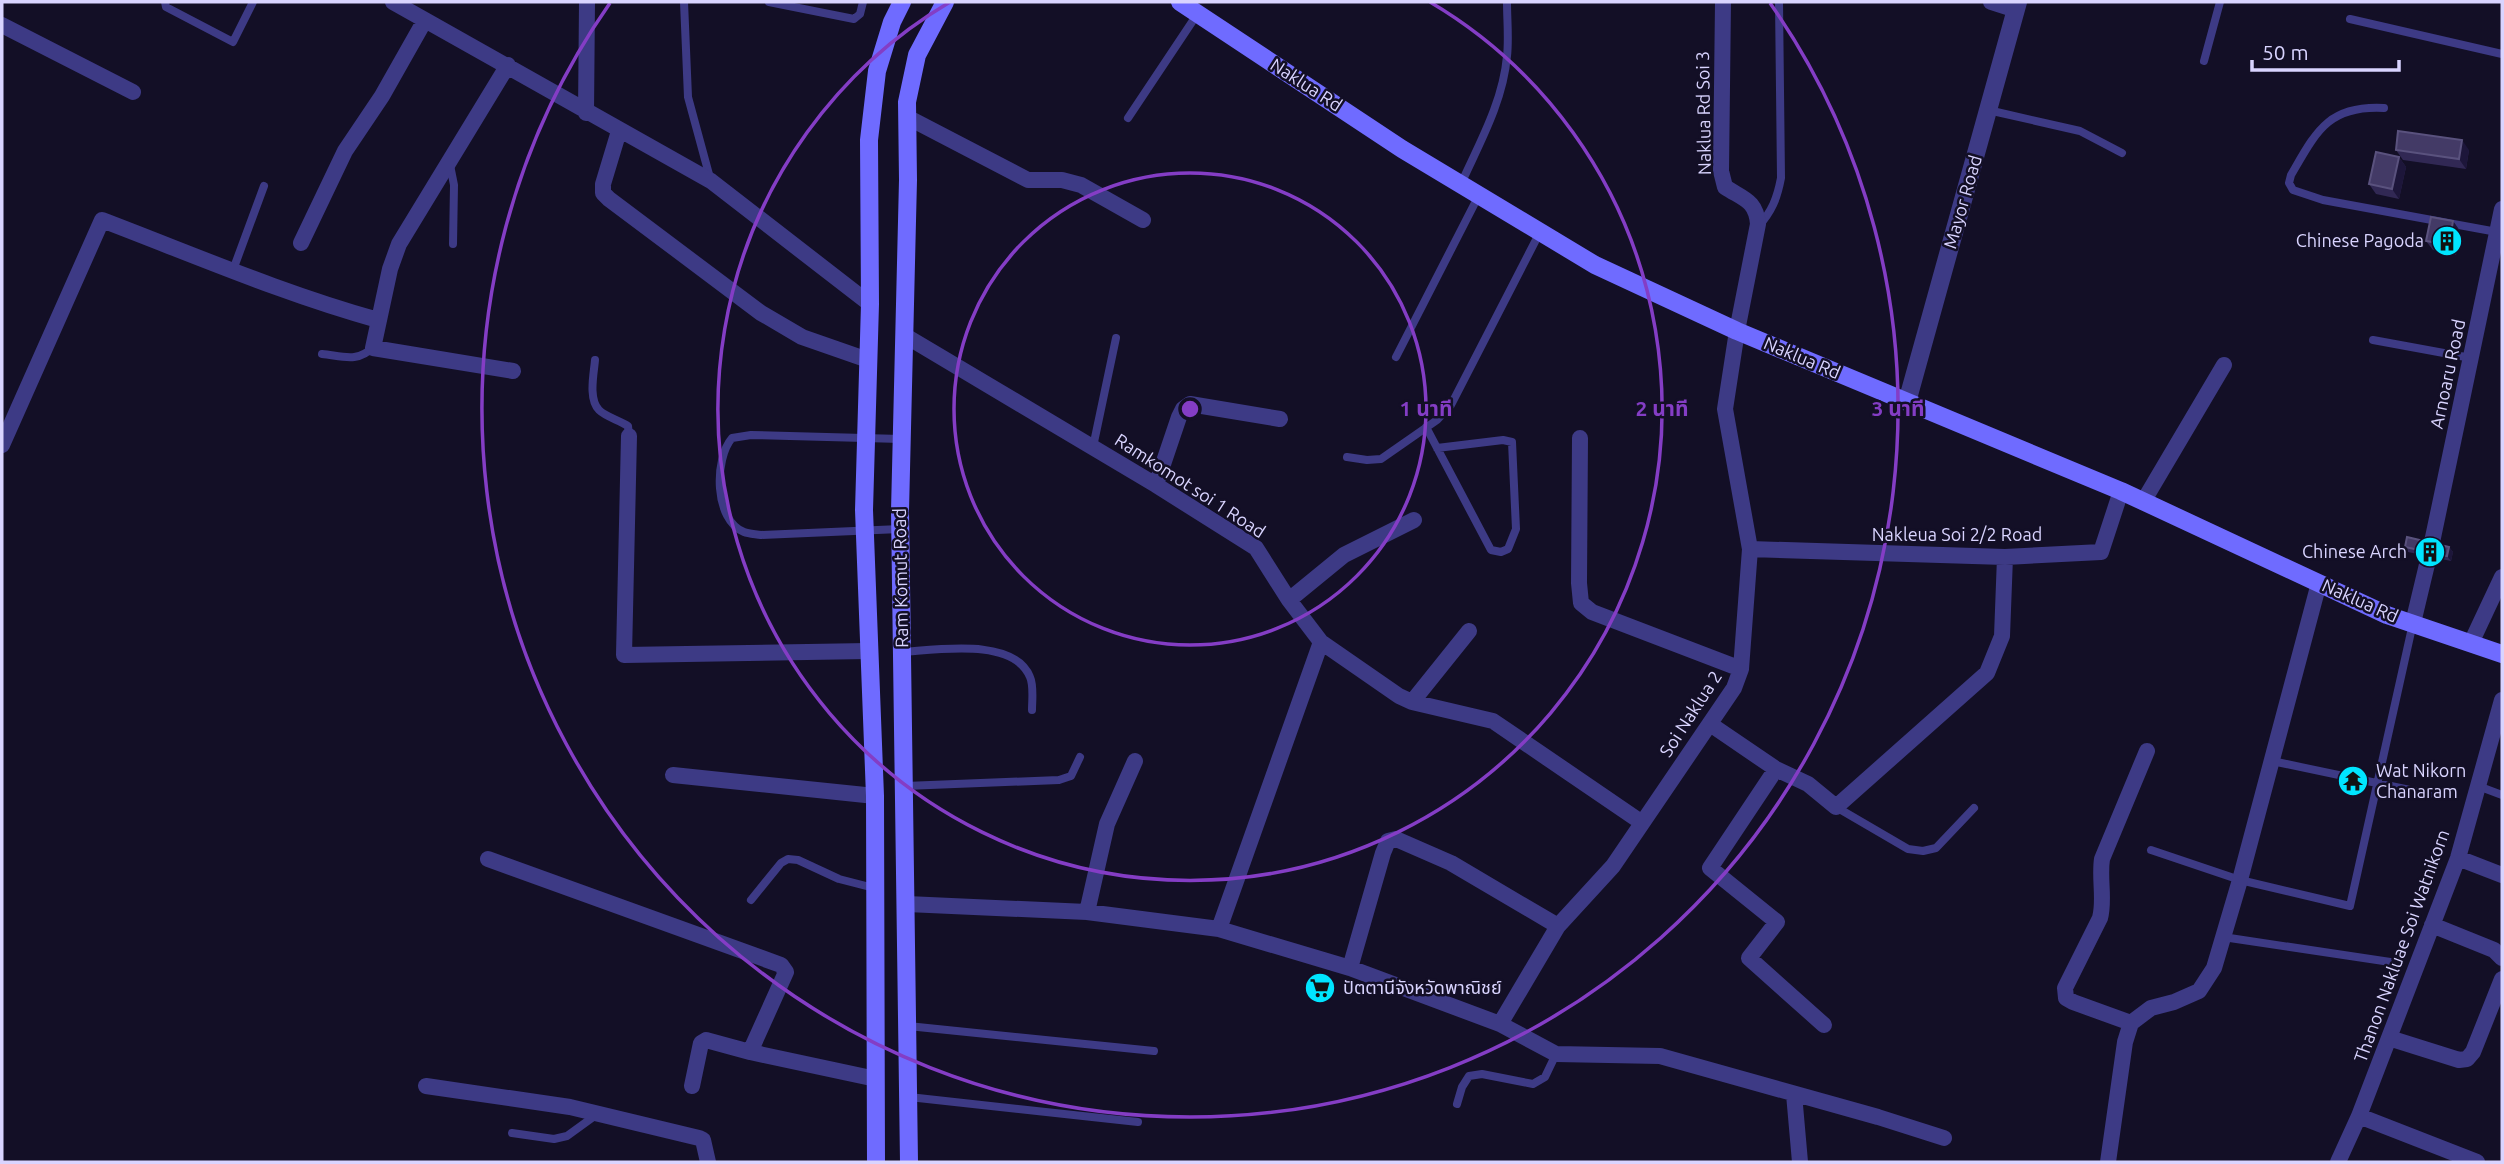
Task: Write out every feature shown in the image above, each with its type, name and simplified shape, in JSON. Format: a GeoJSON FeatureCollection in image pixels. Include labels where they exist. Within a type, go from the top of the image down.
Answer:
{"type":"FeatureCollection","features":[{"type":"Feature","properties":{"kind":"main road","name":"Ram Komut Road"},"geometry":{"type":"LineString","coordinates":[[876,1162],[875,796],[864,530],[870,304],[869,140],[877,71],[892,22],[902,2]]}},
{"type":"Feature","properties":{"kind":"main road","name":"Ram Komut Road"},"geometry":{"type":"LineString","coordinates":[[909,1162],[900,529],[907,102],[917,55],[945,2]]}},
{"type":"Feature","properties":{"kind":"main road","name":"Naklua Rd"},"geometry":{"type":"LineString","coordinates":[[1180,2],[1402,149],[1595,265],[1737,331],[2121,491],[2387,615],[2502,654]]}},
{"type":"Feature","properties":{"kind":"street"},"geometry":{"type":"LineString","coordinates":[[393,2],[711,181],[870,304]]}},
{"type":"Feature","properties":{"kind":"street"},"geometry":{"type":"LineString","coordinates":[[586,113],[587,2]]}},
{"type":"Feature","properties":{"kind":"street","name":"Naklua Rd Soi 3"},"geometry":{"type":"LineString","coordinates":[[1723,2],[1721,171],[1725,187],[1751,203],[1756,210],[1757,229]]}},
{"type":"Feature","properties":{"kind":"street"},"geometry":{"type":"LineString","coordinates":[[1991,2],[2017,6]]}},
{"type":"Feature","properties":{"kind":"street","name":"Mayor Road"},"geometry":{"type":"LineString","coordinates":[[1907,402],[2017,6]]}},
{"type":"Feature","properties":{"kind":"street"},"geometry":{"type":"LineString","coordinates":[[301,243],[345,151],[382,96],[425,20]]}},
{"type":"Feature","properties":{"kind":"street"},"geometry":{"type":"LineString","coordinates":[[2,25],[133,92]]}},
{"type":"Feature","properties":{"kind":"street"},"geometry":{"type":"LineString","coordinates":[[508,65],[399,244],[390,269],[373,348],[513,371]]}},
{"type":"Feature","properties":{"kind":"street"},"geometry":{"type":"LineString","coordinates":[[907,117],[1028,180],[1062,180],[1081,185],[1143,220]]}},
{"type":"Feature","properties":{"kind":"street"},"geometry":{"type":"LineString","coordinates":[[619,131],[603,184],[603,193],[609,199],[761,313],[802,337],[869,360]]}},
{"type":"Feature","properties":{"kind":"street","name":"Arnoaru Road"},"geometry":{"type":"LineString","coordinates":[[2413,623],[2502,209]]}},
{"type":"Feature","properties":{"kind":"street"},"geometry":{"type":"LineString","coordinates":[[2,445],[102,220],[283,292],[378,320]]}},
{"type":"Feature","properties":{"kind":"street"},"geometry":{"type":"LineString","coordinates":[[1737,331],[1757,229]]}},
{"type":"Feature","properties":{"kind":"street","name":"Soi Naklua 2"},"geometry":{"type":"LineString","coordinates":[[1500,1024],[1558,926],[1613,866],[1734,688],[1741,669],[1750,549],[1725,410],[1737,331]]}},
{"type":"Feature","properties":{"kind":"street","name":"Ramkomot soi 1 Road"},"geometry":{"type":"LineString","coordinates":[[904,335],[1156,485],[1256,548],[1289,600],[1321,642],[1399,696],[1412,702],[1493,721],[1641,822]]}},
{"type":"Feature","properties":{"kind":"street"},"geometry":{"type":"LineString","coordinates":[[2143,502],[2224,365]]}},
{"type":"Feature","properties":{"kind":"street"},"geometry":{"type":"LineString","coordinates":[[1156,485],[1179,417],[1183,409],[1191,404],[1280,419]]}},
{"type":"Feature","properties":{"kind":"street"},"geometry":{"type":"LineString","coordinates":[[629,436],[624,655],[868,651]]}},
{"type":"Feature","properties":{"kind":"street"},"geometry":{"type":"LineString","coordinates":[[1580,438],[1581,603],[1592,612],[1741,669]]}},
{"type":"Feature","properties":{"kind":"street","name":"Nakleua Soi 2/2 Road"},"geometry":{"type":"LineString","coordinates":[[1750,549],[2005,557],[2101,552],[2121,491]]}},
{"type":"Feature","properties":{"kind":"street"},"geometry":{"type":"LineString","coordinates":[[1289,600],[1344,555],[1414,520]]}},
{"type":"Feature","properties":{"kind":"street"},"geometry":{"type":"LineString","coordinates":[[1710,724],[1776,769],[1808,784],[1836,807],[1987,673],[2002,636],[2005,557]]}},
{"type":"Feature","properties":{"kind":"street"},"geometry":{"type":"LineString","coordinates":[[2472,643],[2502,577]]}},
{"type":"Feature","properties":{"kind":"street"},"geometry":{"type":"LineString","coordinates":[[2108,1162],[2125,1042],[2131,1023],[2151,1008],[2199,991],[2214,968],[2319,583]]}},
{"type":"Feature","properties":{"kind":"street"},"geometry":{"type":"LineString","coordinates":[[1412,702],[1469,631]]}},
{"type":"Feature","properties":{"kind":"street"},"geometry":{"type":"LineString","coordinates":[[1219,929],[1321,642]]}},
{"type":"Feature","properties":{"kind":"street","name":"Thanon Nakluae Soi Watnikorn"},"geometry":{"type":"LineString","coordinates":[[2337,1162],[2359,1115],[2458,858],[2502,700]]}},
{"type":"Feature","properties":{"kind":"street"},"geometry":{"type":"LineString","coordinates":[[2131,1023],[2073,1002],[2066,998],[2065,988],[2100,918],[2103,908],[2099,875],[2102,859],[2147,751]]}},
{"type":"Feature","properties":{"kind":"street"},"geometry":{"type":"LineString","coordinates":[[1087,912],[1107,824],[1135,761]]}},
{"type":"Feature","properties":{"kind":"street"},"geometry":{"type":"LineString","coordinates":[[1776,769],[1710,868],[1777,922],[1749,958],[1825,1025]]}},
{"type":"Feature","properties":{"kind":"street"},"geometry":{"type":"LineString","coordinates":[[673,775],[875,796]]}},
{"type":"Feature","properties":{"kind":"street"},"geometry":{"type":"LineString","coordinates":[[1350,968],[1383,853],[1388,841],[1396,839],[1451,863],[1558,926]]}},
{"type":"Feature","properties":{"kind":"street"},"geometry":{"type":"LineString","coordinates":[[2458,858],[2502,875]]}},
{"type":"Feature","properties":{"kind":"street"},"geometry":{"type":"LineString","coordinates":[[488,859],[781,965],[786,972],[750,1052]]}},
{"type":"Feature","properties":{"kind":"street"},"geometry":{"type":"LineString","coordinates":[[906,904],[1087,912],[1219,929],[1350,968],[1500,1024],[1556,1054],[1660,1056],[1878,1116],[1944,1138]]}},
{"type":"Feature","properties":{"kind":"street"},"geometry":{"type":"LineString","coordinates":[[2432,925],[2494,950],[2502,958]]}},
{"type":"Feature","properties":{"kind":"street"},"geometry":{"type":"LineString","coordinates":[[2389,1038],[2459,1060],[2467,1059],[2473,1052],[2502,979]]}},
{"type":"Feature","properties":{"kind":"street"},"geometry":{"type":"LineString","coordinates":[[692,1086],[701,1043],[706,1040],[876,1079]]}},
{"type":"Feature","properties":{"kind":"street"},"geometry":{"type":"LineString","coordinates":[[426,1086],[570,1107],[703,1140],[708,1162]]}},
{"type":"Feature","properties":{"kind":"street"},"geometry":{"type":"LineString","coordinates":[[1794,1094],[1800,1162]]}},
{"type":"Feature","properties":{"kind":"street"},"geometry":{"type":"LineString","coordinates":[[2359,1115],[2477,1162]]}},
{"type":"Feature","properties":{"kind":"lane"},"geometry":{"type":"LineString","coordinates":[[165,2],[166,7],[233,42],[253,2]]}},
{"type":"Feature","properties":{"kind":"lane"},"geometry":{"type":"LineString","coordinates":[[684,2],[688,97],[711,181]]}},
{"type":"Feature","properties":{"kind":"lane"},"geometry":{"type":"LineString","coordinates":[[769,2],[854,19],[860,15],[863,2]]}},
{"type":"Feature","properties":{"kind":"lane"},"geometry":{"type":"LineString","coordinates":[[1461,184],[1492,115],[1502,84],[1507,56],[1507,2]]}},
{"type":"Feature","properties":{"kind":"lane"},"geometry":{"type":"LineString","coordinates":[[1757,229],[1771,212],[1781,178],[1779,2]]}},
{"type":"Feature","properties":{"kind":"lane"},"geometry":{"type":"LineString","coordinates":[[2204,61],[2220,2]]}},
{"type":"Feature","properties":{"kind":"lane"},"geometry":{"type":"LineString","coordinates":[[1128,118],[1198,13]]}},
{"type":"Feature","properties":{"kind":"lane"},"geometry":{"type":"LineString","coordinates":[[2350,19],[2502,54]]}},
{"type":"Feature","properties":{"kind":"lane"},"geometry":{"type":"LineString","coordinates":[[2384,108],[2361,107],[2340,115],[2315,132],[2291,176],[2289,183],[2293,190],[2323,200],[2497,232]]}},
{"type":"Feature","properties":{"kind":"lane"},"geometry":{"type":"LineString","coordinates":[[1988,110],[2080,131],[2122,153]]}},
{"type":"Feature","properties":{"kind":"lane"},"geometry":{"type":"LineString","coordinates":[[449,162],[454,185],[453,244]]}},
{"type":"Feature","properties":{"kind":"lane"},"geometry":{"type":"LineString","coordinates":[[233,270],[264,186]]}},
{"type":"Feature","properties":{"kind":"lane"},"geometry":{"type":"LineString","coordinates":[[1396,357],[1479,195]]}},
{"type":"Feature","properties":{"kind":"lane"},"geometry":{"type":"LineString","coordinates":[[1347,457],[1381,459],[1437,420],[1451,405],[1540,232]]}},
{"type":"Feature","properties":{"kind":"lane"},"geometry":{"type":"LineString","coordinates":[[1093,447],[1116,338]]}},
{"type":"Feature","properties":{"kind":"lane"},"geometry":{"type":"LineString","coordinates":[[2373,340],[2471,358]]}},
{"type":"Feature","properties":{"kind":"lane"},"geometry":{"type":"LineString","coordinates":[[322,354],[359,358],[373,348]]}},
{"type":"Feature","properties":{"kind":"lane"},"geometry":{"type":"LineString","coordinates":[[594,360],[593,394],[598,410],[628,426],[629,436]]}},
{"type":"Feature","properties":{"kind":"lane"},"geometry":{"type":"LineString","coordinates":[[1426,427],[1437,448],[1491,550],[1501,552],[1507,549],[1516,529],[1512,442],[1503,440],[1437,448]]}},
{"type":"Feature","properties":{"kind":"lane"},"geometry":{"type":"LineString","coordinates":[[900,529],[761,535],[743,532],[728,517],[720,491],[723,448],[732,438],[751,435],[901,439]]}},
{"type":"Feature","properties":{"kind":"lane"},"geometry":{"type":"LineString","coordinates":[[2151,850],[2240,880],[2350,906],[2413,623]]}},
{"type":"Feature","properties":{"kind":"lane"},"geometry":{"type":"LineString","coordinates":[[902,652],[961,648],[986,649],[1007,655],[1022,663],[1031,678],[1032,710]]}},
{"type":"Feature","properties":{"kind":"lane"},"geometry":{"type":"LineString","coordinates":[[905,786],[1059,780],[1071,776],[1080,757]]}},
{"type":"Feature","properties":{"kind":"lane"},"geometry":{"type":"LineString","coordinates":[[2272,761],[2429,794]]}},
{"type":"Feature","properties":{"kind":"lane"},"geometry":{"type":"LineString","coordinates":[[2478,786],[2502,795]]}},
{"type":"Feature","properties":{"kind":"lane"},"geometry":{"type":"LineString","coordinates":[[1836,807],[1908,849],[1923,851],[1936,848],[1974,808]]}},
{"type":"Feature","properties":{"kind":"lane"},"geometry":{"type":"LineString","coordinates":[[751,900],[780,863],[788,859],[798,860],[839,879],[874,888]]}},
{"type":"Feature","properties":{"kind":"lane"},"geometry":{"type":"LineString","coordinates":[[2223,937],[2397,963]]}},
{"type":"Feature","properties":{"kind":"lane"},"geometry":{"type":"LineString","coordinates":[[908,1026],[1154,1051]]}},
{"type":"Feature","properties":{"kind":"lane"},"geometry":{"type":"LineString","coordinates":[[1457,1104],[1462,1087],[1469,1076],[1482,1074],[1533,1084],[1545,1077],[1556,1054]]}},
{"type":"Feature","properties":{"kind":"lane"},"geometry":{"type":"LineString","coordinates":[[909,1097],[1138,1122]]}},
{"type":"Feature","properties":{"kind":"lane"},"geometry":{"type":"LineString","coordinates":[[512,1133],[554,1139],[567,1136],[599,1114]]}},
{"type":"Feature","properties":{"kind":"building"},"geometry":{"type":"Polygon","coordinates":[[[2398,131],[2462,140],[2459,159],[2396,150],[2398,131]]]}},
{"type":"Feature","properties":{"kind":"building"},"geometry":{"type":"Polygon","coordinates":[[[2376,152],[2399,157],[2392,189],[2369,184],[2376,152]]]}},
{"type":"Feature","properties":{"kind":"building"},"geometry":{"type":"Polygon","coordinates":[[[2431,217],[2453,221],[2449,245],[2426,241],[2431,217]]]}},
{"type":"Feature","properties":{"kind":"building"},"geometry":{"type":"Polygon","coordinates":[[[2407,537],[2449,547],[2447,556],[2405,547],[2407,537]]]}},
{"type":"Feature","properties":{"kind":"place","name":"Chinese Pagoda"},"geometry":{"type":"Point","coordinates":[2447,241]}},
{"type":"Feature","properties":{"kind":"place","name":"Chinese Arch"},"geometry":{"type":"Point","coordinates":[2430,552]}},
{"type":"Feature","properties":{"kind":"place","name":"Wat Nikorn Chanaram"},"geometry":{"type":"Point","coordinates":[2353,781]}},
{"type":"Feature","properties":{"kind":"place","name":"ปัตตานีจังหวัดพาณิชย์"},"geometry":{"type":"Point","coordinates":[1320,988]}}]}
